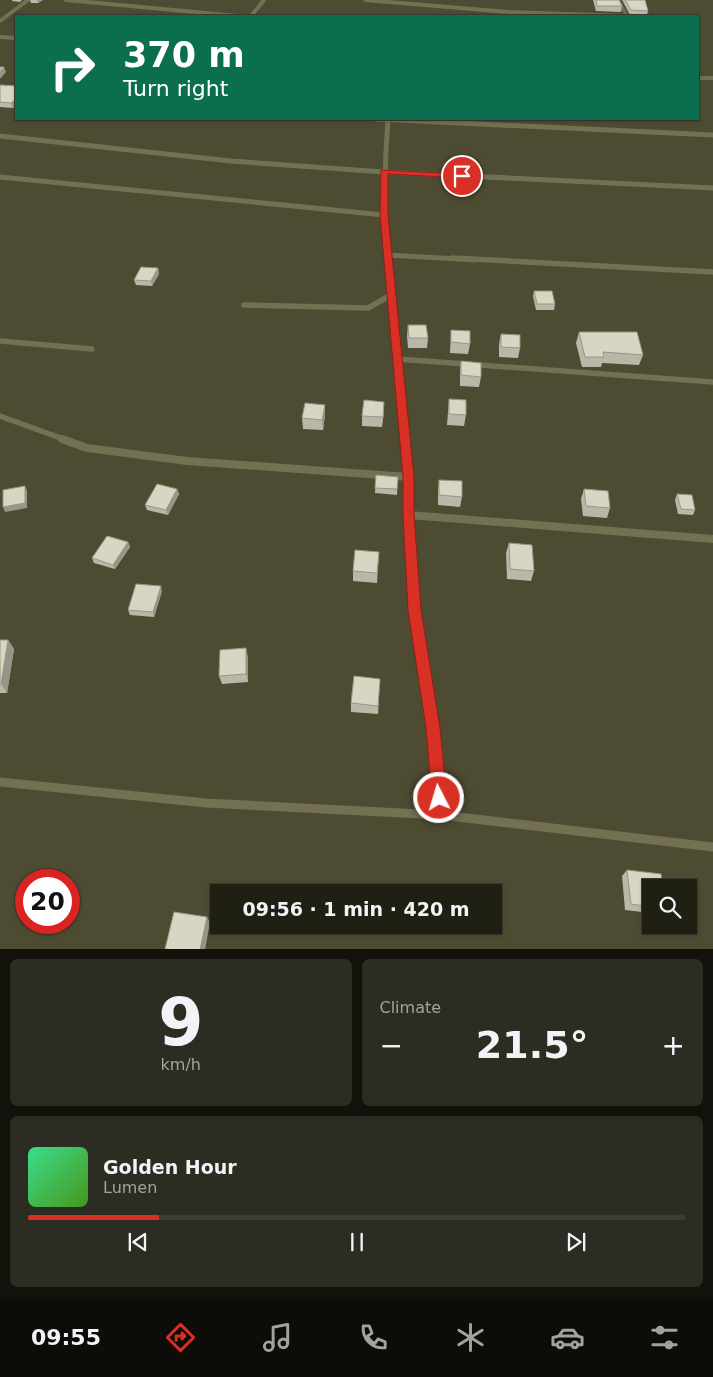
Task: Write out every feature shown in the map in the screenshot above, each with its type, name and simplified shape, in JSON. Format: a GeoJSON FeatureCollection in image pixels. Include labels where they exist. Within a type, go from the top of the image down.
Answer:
{"type":"FeatureCollection","features":[{"type":"Feature","properties":{"kind":"street"},"geometry":{"type":"LineString","coordinates":[[618,0],[626,15]]}},
{"type":"Feature","properties":{"kind":"lane"},"geometry":{"type":"LineString","coordinates":[[0,21],[28,0]]}},
{"type":"Feature","properties":{"kind":"lane"},"geometry":{"type":"LineString","coordinates":[[66,0],[227,15]]}},
{"type":"Feature","properties":{"kind":"lane"},"geometry":{"type":"LineString","coordinates":[[252,15],[264,0]]}},
{"type":"Feature","properties":{"kind":"lane"},"geometry":{"type":"LineString","coordinates":[[365,0],[508,12],[597,15]]}},
{"type":"Feature","properties":{"kind":"lane"},"geometry":{"type":"LineString","coordinates":[[0,37],[15,38]]}},
{"type":"Feature","properties":{"kind":"lane"},"geometry":{"type":"LineString","coordinates":[[699,78],[713,78]]}},
{"type":"Feature","properties":{"kind":"lane"},"geometry":{"type":"LineString","coordinates":[[441,815],[433,728],[415,610],[408,515],[408,477],[387,255],[384,215],[384,172],[388,120],[713,134]]}},
{"type":"Feature","properties":{"kind":"lane"},"geometry":{"type":"LineString","coordinates":[[0,136],[231,161],[384,172],[713,188]]}},
{"type":"Feature","properties":{"kind":"lane"},"geometry":{"type":"LineString","coordinates":[[0,177],[384,215]]}},
{"type":"Feature","properties":{"kind":"lane"},"geometry":{"type":"LineString","coordinates":[[387,255],[713,272]]}},
{"type":"Feature","properties":{"kind":"lane"},"geometry":{"type":"LineString","coordinates":[[244,305],[368,308],[391,295]]}},
{"type":"Feature","properties":{"kind":"lane"},"geometry":{"type":"LineString","coordinates":[[0,342],[92,349]]}},
{"type":"Feature","properties":{"kind":"lane"},"geometry":{"type":"LineString","coordinates":[[396,360],[713,382]]}},
{"type":"Feature","properties":{"kind":"lane"},"geometry":{"type":"LineString","coordinates":[[0,416],[87,448],[187,461],[408,477]]}},
{"type":"Feature","properties":{"kind":"lane"},"geometry":{"type":"LineString","coordinates":[[408,515],[713,539]]}},
{"type":"Feature","properties":{"kind":"lane"},"geometry":{"type":"LineString","coordinates":[[0,782],[206,804],[441,815],[713,847]]}},
{"type":"Feature","properties":{"kind":"shaded area"},"geometry":{"type":"Polygon","coordinates":[[[0,0],[713,0],[713,949],[0,949],[0,0]]]}},
{"type":"Feature","properties":{"kind":"building"},"geometry":{"type":"Polygon","coordinates":[[[596,0],[619,0],[622,6],[597,6],[596,0]]]}},
{"type":"Feature","properties":{"kind":"building"},"geometry":{"type":"Polygon","coordinates":[[[625,0],[645,0],[648,11],[631,10],[625,0]]]}},
{"type":"Feature","properties":{"kind":"building"},"geometry":{"type":"Polygon","coordinates":[[[0,85],[15,86],[15,100],[11,103],[0,102],[0,85]]]}},
{"type":"Feature","properties":{"kind":"building"},"geometry":{"type":"Polygon","coordinates":[[[141,267],[158,268],[151,281],[134,280],[141,267]]]}},
{"type":"Feature","properties":{"kind":"building"},"geometry":{"type":"Polygon","coordinates":[[[534,291],[552,291],[555,304],[537,304],[534,291]]]}},
{"type":"Feature","properties":{"kind":"building"},"geometry":{"type":"Polygon","coordinates":[[[408,325],[426,325],[428,338],[409,338],[408,325]]]}},
{"type":"Feature","properties":{"kind":"building"},"geometry":{"type":"Polygon","coordinates":[[[451,330],[470,331],[470,344],[451,342],[451,330]]]}},
{"type":"Feature","properties":{"kind":"building"},"geometry":{"type":"Polygon","coordinates":[[[579,332],[637,332],[643,355],[603,352],[604,357],[585,357],[579,332]]]}},
{"type":"Feature","properties":{"kind":"building"},"geometry":{"type":"Polygon","coordinates":[[[501,334],[520,335],[520,348],[501,347],[501,334]]]}},
{"type":"Feature","properties":{"kind":"building"},"geometry":{"type":"Polygon","coordinates":[[[461,361],[481,363],[481,377],[461,375],[461,361]]]}},
{"type":"Feature","properties":{"kind":"building"},"geometry":{"type":"Polygon","coordinates":[[[449,399],[466,400],[466,415],[449,414],[449,399]]]}},
{"type":"Feature","properties":{"kind":"building"},"geometry":{"type":"Polygon","coordinates":[[[364,400],[384,402],[383,417],[362,416],[364,400]]]}},
{"type":"Feature","properties":{"kind":"building"},"geometry":{"type":"Polygon","coordinates":[[[305,403],[325,405],[322,420],[302,418],[305,403]]]}},
{"type":"Feature","properties":{"kind":"building"},"geometry":{"type":"Polygon","coordinates":[[[376,475],[398,477],[397,489],[375,488],[376,475]]]}},
{"type":"Feature","properties":{"kind":"building"},"geometry":{"type":"Polygon","coordinates":[[[439,480],[462,481],[462,497],[439,495],[439,480]]]}},
{"type":"Feature","properties":{"kind":"building"},"geometry":{"type":"Polygon","coordinates":[[[157,484],[177,489],[166,510],[145,505],[157,484]]]}},
{"type":"Feature","properties":{"kind":"building"},"geometry":{"type":"Polygon","coordinates":[[[25,486],[25,503],[3,507],[3,490],[25,486]]]}},
{"type":"Feature","properties":{"kind":"building"},"geometry":{"type":"Polygon","coordinates":[[[584,489],[608,491],[610,508],[586,506],[584,489]]]}},
{"type":"Feature","properties":{"kind":"building"},"geometry":{"type":"Polygon","coordinates":[[[677,494],[692,495],[695,510],[681,509],[677,494]]]}},
{"type":"Feature","properties":{"kind":"building"},"geometry":{"type":"Polygon","coordinates":[[[107,536],[128,542],[113,565],[92,558],[107,536]]]}},
{"type":"Feature","properties":{"kind":"building"},"geometry":{"type":"Polygon","coordinates":[[[509,543],[532,545],[534,571],[510,569],[509,543]]]}},
{"type":"Feature","properties":{"kind":"building"},"geometry":{"type":"Polygon","coordinates":[[[355,550],[379,552],[377,573],[353,571],[355,550]]]}},
{"type":"Feature","properties":{"kind":"building"},"geometry":{"type":"Polygon","coordinates":[[[136,584],[161,586],[153,612],[128,610],[136,584]]]}},
{"type":"Feature","properties":{"kind":"building"},"geometry":{"type":"Polygon","coordinates":[[[0,640],[8,640],[1,684],[0,684],[0,640]]]}},
{"type":"Feature","properties":{"kind":"building"},"geometry":{"type":"Polygon","coordinates":[[[246,648],[246,674],[219,676],[220,650],[246,648]]]}},
{"type":"Feature","properties":{"kind":"building"},"geometry":{"type":"Polygon","coordinates":[[[354,676],[380,679],[378,706],[351,703],[354,676]]]}},
{"type":"Feature","properties":{"kind":"building"},"geometry":{"type":"Polygon","coordinates":[[[627,870],[661,874],[662,879],[642,879],[642,906],[631,904],[627,870]]]}},
{"type":"Feature","properties":{"kind":"building"},"geometry":{"type":"Polygon","coordinates":[[[174,912],[207,917],[200,949],[165,949],[174,912]]]}},
{"type":"Feature","properties":{"kind":"route"},"geometry":{"type":"LineString","coordinates":[[439,798],[433,728],[415,610],[408,515],[408,477],[384,215],[384,172],[462,176]]}}]}
